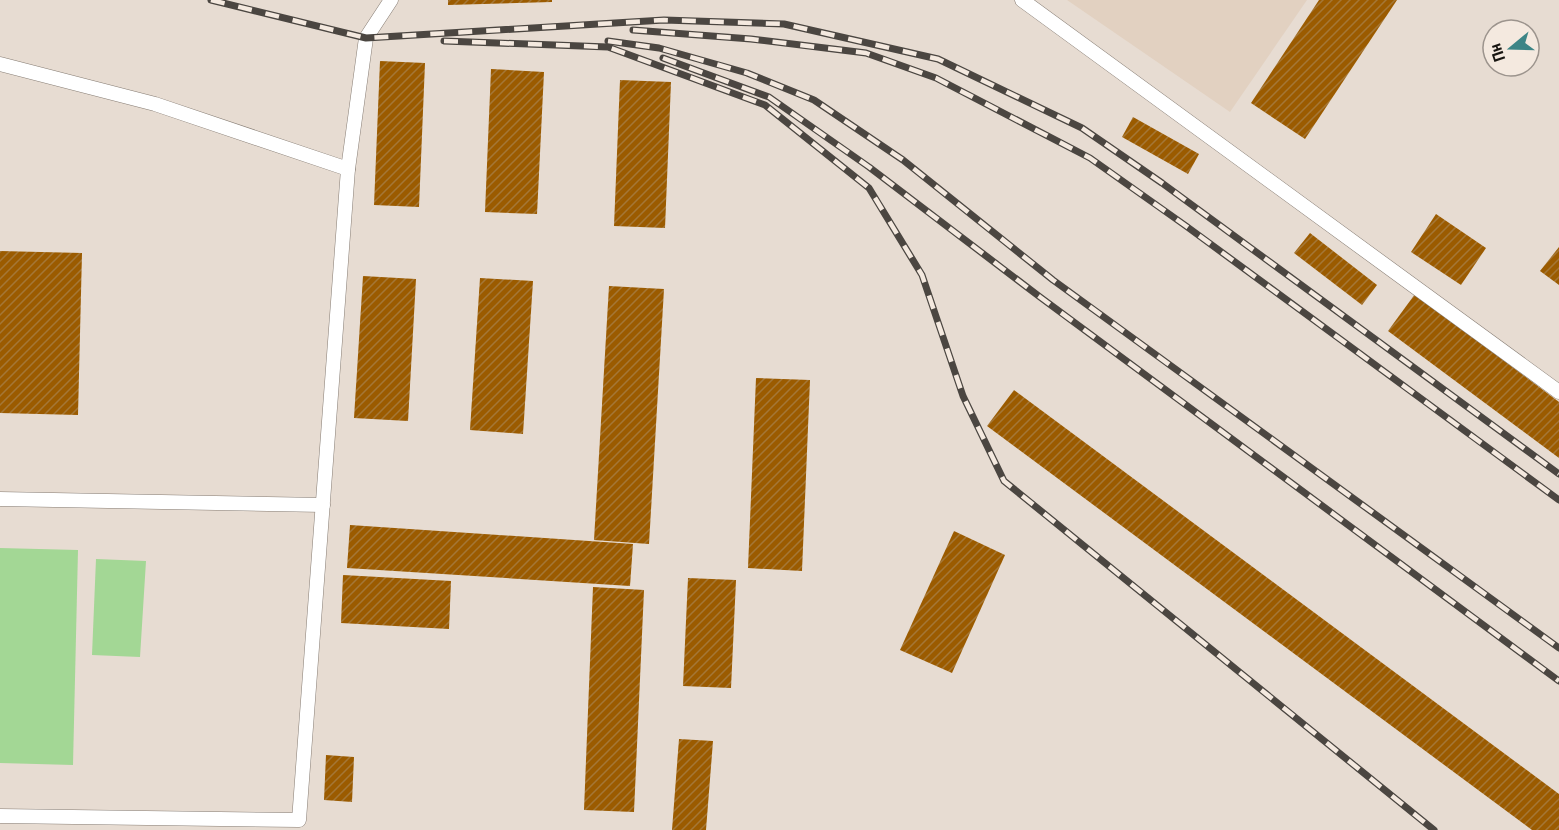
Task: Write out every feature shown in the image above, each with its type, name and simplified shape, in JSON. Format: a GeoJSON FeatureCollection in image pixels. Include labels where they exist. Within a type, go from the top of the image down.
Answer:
{"type":"FeatureCollection","features":[{"type":"Feature","properties":{"kind":"lane"},"geometry":{"type":"LineString","coordinates":[[0,816],[298,820],[348,169],[366,38],[391,0]]}},
{"type":"Feature","properties":{"kind":"lane"},"geometry":{"type":"LineString","coordinates":[[1022,0],[1559,392]]}},
{"type":"Feature","properties":{"kind":"lane"},"geometry":{"type":"LineString","coordinates":[[0,64],[155,104],[348,169]]}},
{"type":"Feature","properties":{"kind":"lane"},"geometry":{"type":"LineString","coordinates":[[0,499],[323,505]]}},
{"type":"Feature","properties":{"kind":"shaded area"},"geometry":{"type":"Polygon","coordinates":[[[1067,0],[1307,0],[1230,112],[1067,0]]]}},
{"type":"Feature","properties":{"kind":"green space"},"geometry":{"type":"Polygon","coordinates":[[[0,548],[78,550],[73,765],[0,763],[0,548]]]}},
{"type":"Feature","properties":{"kind":"green space"},"geometry":{"type":"Polygon","coordinates":[[[96,559],[146,561],[140,657],[92,655],[96,559]]]}},
{"type":"Feature","properties":{"kind":"building"},"geometry":{"type":"Polygon","coordinates":[[[448,0],[552,0],[552,2],[448,5],[448,0]]]}},
{"type":"Feature","properties":{"kind":"building"},"geometry":{"type":"Polygon","coordinates":[[[1319,0],[1397,0],[1305,139],[1251,103],[1319,0]]]}},
{"type":"Feature","properties":{"kind":"building"},"geometry":{"type":"Polygon","coordinates":[[[380,61],[425,63],[419,207],[374,205],[380,61]]]}},
{"type":"Feature","properties":{"kind":"building"},"geometry":{"type":"Polygon","coordinates":[[[491,69],[544,72],[537,214],[485,212],[491,69]]]}},
{"type":"Feature","properties":{"kind":"building"},"geometry":{"type":"Polygon","coordinates":[[[620,80],[671,82],[665,228],[614,226],[620,80]]]}},
{"type":"Feature","properties":{"kind":"building"},"geometry":{"type":"Polygon","coordinates":[[[1133,117],[1199,154],[1188,174],[1122,137],[1133,117]]]}},
{"type":"Feature","properties":{"kind":"building"},"geometry":{"type":"Polygon","coordinates":[[[1436,214],[1486,248],[1461,285],[1411,252],[1436,214]]]}},
{"type":"Feature","properties":{"kind":"building"},"geometry":{"type":"Polygon","coordinates":[[[1310,233],[1377,285],[1362,305],[1294,253],[1310,233]]]}},
{"type":"Feature","properties":{"kind":"building"},"geometry":{"type":"Polygon","coordinates":[[[1559,247],[1559,285],[1540,271],[1559,247]]]}},
{"type":"Feature","properties":{"kind":"building"},"geometry":{"type":"Polygon","coordinates":[[[0,251],[82,253],[78,415],[0,413],[0,251]]]}},
{"type":"Feature","properties":{"kind":"building"},"geometry":{"type":"Polygon","coordinates":[[[363,276],[416,279],[408,421],[354,418],[363,276]]]}},
{"type":"Feature","properties":{"kind":"building"},"geometry":{"type":"Polygon","coordinates":[[[480,278],[533,281],[523,434],[470,430],[480,278]]]}},
{"type":"Feature","properties":{"kind":"building"},"geometry":{"type":"Polygon","coordinates":[[[609,286],[664,289],[649,544],[594,540],[609,286]]]}},
{"type":"Feature","properties":{"kind":"building"},"geometry":{"type":"Polygon","coordinates":[[[1415,294],[1559,402],[1559,458],[1388,331],[1415,294]]]}},
{"type":"Feature","properties":{"kind":"building"},"geometry":{"type":"Polygon","coordinates":[[[756,378],[810,380],[802,571],[748,568],[756,378]]]}},
{"type":"Feature","properties":{"kind":"building"},"geometry":{"type":"Polygon","coordinates":[[[1014,390],[1559,794],[1559,830],[1532,830],[987,426],[1014,390]]]}},
{"type":"Feature","properties":{"kind":"building"},"geometry":{"type":"Polygon","coordinates":[[[350,525],[633,544],[630,586],[347,568],[350,525]]]}},
{"type":"Feature","properties":{"kind":"building"},"geometry":{"type":"Polygon","coordinates":[[[954,531],[1005,555],[952,673],[900,650],[954,531]]]}},
{"type":"Feature","properties":{"kind":"building"},"geometry":{"type":"Polygon","coordinates":[[[343,575],[451,581],[449,629],[341,623],[343,575]]]}},
{"type":"Feature","properties":{"kind":"building"},"geometry":{"type":"Polygon","coordinates":[[[688,578],[736,580],[731,688],[683,686],[688,578]]]}},
{"type":"Feature","properties":{"kind":"building"},"geometry":{"type":"Polygon","coordinates":[[[593,587],[644,590],[634,812],[584,810],[593,587]]]}},
{"type":"Feature","properties":{"kind":"building"},"geometry":{"type":"Polygon","coordinates":[[[679,739],[713,741],[706,830],[672,830],[679,739]]]}},
{"type":"Feature","properties":{"kind":"building"},"geometry":{"type":"Polygon","coordinates":[[[326,755],[354,757],[352,802],[324,800],[326,755]]]}},
{"type":"Feature","properties":{"kind":"railway"},"geometry":{"type":"LineString","coordinates":[[211,0],[366,38],[664,20],[784,24],[938,59],[1082,128],[1162,183],[1559,474]]}},
{"type":"Feature","properties":{"kind":"railway"},"geometry":{"type":"LineString","coordinates":[[633,30],[751,39],[866,53],[936,78],[1090,158],[1559,500]]}},
{"type":"Feature","properties":{"kind":"railway"},"geometry":{"type":"LineString","coordinates":[[444,41],[608,47],[765,105],[869,188],[922,275],[963,396],[1004,481],[1434,830]]}},
{"type":"Feature","properties":{"kind":"railway"},"geometry":{"type":"LineString","coordinates":[[608,41],[659,48],[747,73],[814,100],[903,160],[1053,280],[1559,648]]}},
{"type":"Feature","properties":{"kind":"railway"},"geometry":{"type":"LineString","coordinates":[[663,58],[769,97],[869,167],[1040,297],[1559,681]]}}]}
